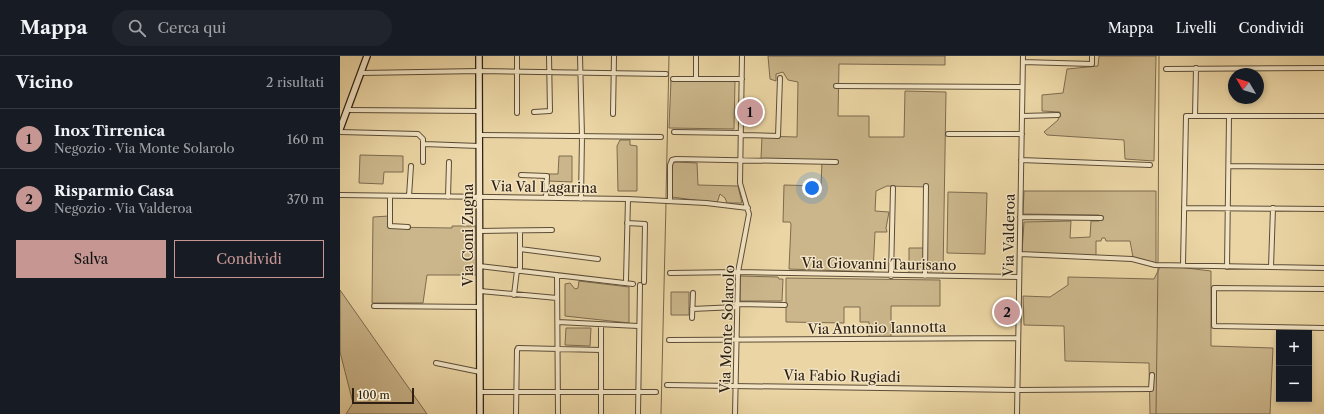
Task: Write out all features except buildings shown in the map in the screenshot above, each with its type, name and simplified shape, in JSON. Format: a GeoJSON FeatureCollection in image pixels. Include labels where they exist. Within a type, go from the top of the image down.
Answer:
{"type":"FeatureCollection","features":[{"type":"Feature","properties":{"kind":"street"},"geometry":{"type":"LineString","coordinates":[[340,129],[368,56]]}},
{"type":"Feature","properties":{"kind":"street","name":"Via Coni Zugna"},"geometry":{"type":"LineString","coordinates":[[479,56],[480,414]]}},
{"type":"Feature","properties":{"kind":"street"},"geometry":{"type":"LineString","coordinates":[[517,56],[517,113]]}},
{"type":"Feature","properties":{"kind":"street"},"geometry":{"type":"LineString","coordinates":[[534,112],[550,111],[549,56]]}},
{"type":"Feature","properties":{"kind":"street"},"geometry":{"type":"LineString","coordinates":[[580,56],[582,136],[581,199]]}},
{"type":"Feature","properties":{"kind":"street"},"geometry":{"type":"LineString","coordinates":[[613,114],[614,56]]}},
{"type":"Feature","properties":{"kind":"street"},"geometry":{"type":"LineString","coordinates":[[696,56],[696,79]]}},
{"type":"Feature","properties":{"kind":"street","name":"Via Monte Solarolo"},"geometry":{"type":"LineString","coordinates":[[735,414],[736,306],[738,272],[749,214],[740,183],[742,56]]}},
{"type":"Feature","properties":{"kind":"street","name":"Via Valderoa"},"geometry":{"type":"LineString","coordinates":[[1017,414],[1023,56]]}},
{"type":"Feature","properties":{"kind":"street"},"geometry":{"type":"LineString","coordinates":[[1023,62],[1092,64],[1092,56]]}},
{"type":"Feature","properties":{"kind":"street"},"geometry":{"type":"LineString","coordinates":[[1195,116],[1196,68]]}},
{"type":"Feature","properties":{"kind":"street"},"geometry":{"type":"LineString","coordinates":[[1166,69],[1324,68]]}},
{"type":"Feature","properties":{"kind":"street"},"geometry":{"type":"LineString","coordinates":[[361,73],[479,71],[666,74]]}},
{"type":"Feature","properties":{"kind":"street"},"geometry":{"type":"LineString","coordinates":[[674,132],[778,136],[780,78]]}},
{"type":"Feature","properties":{"kind":"street"},"geometry":{"type":"LineString","coordinates":[[673,79],[742,79]]}},
{"type":"Feature","properties":{"kind":"street"},"geometry":{"type":"LineString","coordinates":[[836,86],[1022,87]]}},
{"type":"Feature","properties":{"kind":"street"},"geometry":{"type":"LineString","coordinates":[[347,110],[479,111]]}},
{"type":"Feature","properties":{"kind":"street"},"geometry":{"type":"LineString","coordinates":[[1022,116],[1058,115]]}},
{"type":"Feature","properties":{"kind":"street"},"geometry":{"type":"LineString","coordinates":[[1183,265],[1186,116],[1324,116]]}},
{"type":"Feature","properties":{"kind":"street"},"geometry":{"type":"LineString","coordinates":[[1227,267],[1229,117]]}},
{"type":"Feature","properties":{"kind":"street"},"geometry":{"type":"LineString","coordinates":[[340,132],[418,134],[422,136],[424,144],[423,162]]}},
{"type":"Feature","properties":{"kind":"street"},"geometry":{"type":"LineString","coordinates":[[948,134],[1022,134]]}},
{"type":"Feature","properties":{"kind":"street"},"geometry":{"type":"LineString","coordinates":[[480,135],[661,137]]}},
{"type":"Feature","properties":{"kind":"street"},"geometry":{"type":"LineString","coordinates":[[424,144],[479,146]]}},
{"type":"Feature","properties":{"kind":"street"},"geometry":{"type":"LineString","coordinates":[[670,200],[670,165],[672,160],[836,162]]}},
{"type":"Feature","properties":{"kind":"street"},"geometry":{"type":"LineString","coordinates":[[1021,160],[1150,165]]}},
{"type":"Feature","properties":{"kind":"street"},"geometry":{"type":"LineString","coordinates":[[448,162],[448,197]]}},
{"type":"Feature","properties":{"kind":"street"},"geometry":{"type":"LineString","coordinates":[[409,196],[411,166]]}},
{"type":"Feature","properties":{"kind":"street"},"geometry":{"type":"LineString","coordinates":[[1229,166],[1324,167]]}},
{"type":"Feature","properties":{"kind":"street"},"geometry":{"type":"LineString","coordinates":[[521,175],[547,176],[546,198]]}},
{"type":"Feature","properties":{"kind":"street"},"geometry":{"type":"LineString","coordinates":[[925,276],[926,186]]}},
{"type":"Feature","properties":{"kind":"street"},"geometry":{"type":"LineString","coordinates":[[891,276],[893,188]]}},
{"type":"Feature","properties":{"kind":"street","name":"Via Val Lagarina"},"geometry":{"type":"LineString","coordinates":[[340,196],[670,200],[748,208]]}},
{"type":"Feature","properties":{"kind":"street"},"geometry":{"type":"LineString","coordinates":[[390,196],[390,226],[408,227]]}},
{"type":"Feature","properties":{"kind":"street"},"geometry":{"type":"LineString","coordinates":[[626,280],[628,199]]}},
{"type":"Feature","properties":{"kind":"street"},"geometry":{"type":"LineString","coordinates":[[1184,208],[1273,208],[1324,210]]}},
{"type":"Feature","properties":{"kind":"street"},"geometry":{"type":"LineString","coordinates":[[1271,267],[1273,208]]}},
{"type":"Feature","properties":{"kind":"street"},"geometry":{"type":"LineString","coordinates":[[1020,217],[1101,218]]}},
{"type":"Feature","properties":{"kind":"street"},"geometry":{"type":"LineString","coordinates":[[627,223],[645,224],[644,282]]}},
{"type":"Feature","properties":{"kind":"street"},"geometry":{"type":"LineString","coordinates":[[480,231],[552,230]]}},
{"type":"Feature","properties":{"kind":"street"},"geometry":{"type":"LineString","coordinates":[[514,295],[520,249],[520,231]]}},
{"type":"Feature","properties":{"kind":"street"},"geometry":{"type":"LineString","coordinates":[[520,249],[598,259]]}},
{"type":"Feature","properties":{"kind":"street"},"geometry":{"type":"LineString","coordinates":[[1020,254],[1132,259],[1163,265],[1324,268]]}},
{"type":"Feature","properties":{"kind":"street"},"geometry":{"type":"LineString","coordinates":[[479,266],[518,269],[633,284]]}},
{"type":"Feature","properties":{"kind":"street","name":"Via Giovanni Taurisano"},"geometry":{"type":"LineString","coordinates":[[670,273],[738,272],[891,276],[1019,277]]}},
{"type":"Feature","properties":{"kind":"street"},"geometry":{"type":"LineString","coordinates":[[557,275],[558,414]]}},
{"type":"Feature","properties":{"kind":"street"},"geometry":{"type":"LineString","coordinates":[[638,414],[638,326],[640,285]]}},
{"type":"Feature","properties":{"kind":"street"},"geometry":{"type":"LineString","coordinates":[[1324,289],[1214,288],[1214,326],[1324,328]]}},
{"type":"Feature","properties":{"kind":"street"},"geometry":{"type":"LineString","coordinates":[[480,291],[557,298]]}},
{"type":"Feature","properties":{"kind":"street"},"geometry":{"type":"LineString","coordinates":[[692,318],[693,293]]}},
{"type":"Feature","properties":{"kind":"street"},"geometry":{"type":"LineString","coordinates":[[692,308],[785,304]]}},
{"type":"Feature","properties":{"kind":"street"},"geometry":{"type":"LineString","coordinates":[[374,306],[480,307]]}},
{"type":"Feature","properties":{"kind":"street"},"geometry":{"type":"LineString","coordinates":[[558,322],[638,326]]}},
{"type":"Feature","properties":{"kind":"street"},"geometry":{"type":"LineString","coordinates":[[601,325],[601,414]]}},
{"type":"Feature","properties":{"kind":"street","name":"Via Antonio Iannotta"},"geometry":{"type":"LineString","coordinates":[[669,340],[736,341],[1018,338]]}},
{"type":"Feature","properties":{"kind":"street"},"geometry":{"type":"LineString","coordinates":[[516,414],[517,349],[601,350]]}},
{"type":"Feature","properties":{"kind":"street"},"geometry":{"type":"LineString","coordinates":[[436,363],[480,372]]}},
{"type":"Feature","properties":{"kind":"street","name":"Via Fabio Rugiadi"},"geometry":{"type":"LineString","coordinates":[[666,385],[1018,390],[1152,389],[1152,375]]}},
{"type":"Feature","properties":{"kind":"street"},"geometry":{"type":"LineString","coordinates":[[480,392],[656,392]]}},
{"type":"Feature","properties":{"kind":"shaded area"},"geometry":{"type":"Polygon","coordinates":[[[768,56],[945,56],[945,65],[839,64],[838,116],[869,116],[869,137],[904,137],[905,91],[946,92],[943,275],[926,275],[928,187],[887,186],[876,191],[875,211],[889,212],[886,228],[887,232],[875,232],[873,272],[789,269],[791,224],[790,222],[783,222],[784,185],[821,186],[822,161],[761,159],[762,136],[797,137],[798,82],[788,80],[783,72],[776,74],[776,81],[770,79],[768,56]]]}},
{"type":"Feature","properties":{"kind":"shaded area"},"geometry":{"type":"Polygon","coordinates":[[[1099,56],[1156,56],[1154,161],[1125,159],[1124,140],[1047,135],[1044,132],[1058,120],[1060,112],[1042,111],[1042,95],[1063,93],[1067,69],[1098,66],[1099,56]]]}},
{"type":"Feature","properties":{"kind":"shaded area"},"geometry":{"type":"Polygon","coordinates":[[[671,80],[735,81],[734,129],[669,128],[671,80]]]}},
{"type":"Feature","properties":{"kind":"shaded area"},"geometry":{"type":"Polygon","coordinates":[[[620,140],[630,140],[630,145],[637,146],[637,191],[618,191],[617,146],[620,140]]]}},
{"type":"Feature","properties":{"kind":"shaded area"},"geometry":{"type":"Polygon","coordinates":[[[360,155],[403,156],[403,172],[384,172],[383,184],[359,183],[360,155]]]}},
{"type":"Feature","properties":{"kind":"shaded area"},"geometry":{"type":"Polygon","coordinates":[[[559,156],[572,156],[572,182],[549,181],[549,174],[558,174],[559,156]]]}},
{"type":"Feature","properties":{"kind":"shaded area"},"geometry":{"type":"Polygon","coordinates":[[[672,163],[697,163],[698,185],[738,186],[742,203],[727,203],[725,198],[720,194],[717,203],[672,197],[672,163]]]}},
{"type":"Feature","properties":{"kind":"shaded area"},"geometry":{"type":"Polygon","coordinates":[[[1024,191],[1156,191],[1156,263],[1133,257],[1130,241],[1106,241],[1105,238],[1102,238],[1101,241],[1096,241],[1096,256],[1022,253],[1024,222],[1071,221],[1070,238],[1090,237],[1091,221],[1099,221],[1099,215],[1023,214],[1024,191]]]}},
{"type":"Feature","properties":{"kind":"shaded area"},"geometry":{"type":"Polygon","coordinates":[[[948,192],[987,193],[985,254],[947,253],[948,192]]]}},
{"type":"Feature","properties":{"kind":"shaded area"},"geometry":{"type":"Polygon","coordinates":[[[389,216],[388,227],[452,228],[452,226],[476,226],[477,275],[427,275],[423,303],[372,303],[373,217],[389,216]]]}},
{"type":"Feature","properties":{"kind":"shaded area"},"geometry":{"type":"Polygon","coordinates":[[[909,248],[924,248],[924,275],[909,275],[909,248]]]}},
{"type":"Feature","properties":{"kind":"shaded area"},"geometry":{"type":"Polygon","coordinates":[[[1161,265],[1211,271],[1211,346],[1273,348],[1270,414],[1150,414],[1149,363],[1065,361],[1064,326],[1024,325],[1023,296],[1050,297],[1068,285],[1068,277],[1154,279],[1161,265]]]}},
{"type":"Feature","properties":{"kind":"shaded area"},"geometry":{"type":"Polygon","coordinates":[[[740,276],[778,277],[779,279],[783,279],[782,301],[740,301],[740,276]]]}},
{"type":"Feature","properties":{"kind":"shaded area"},"geometry":{"type":"Polygon","coordinates":[[[786,278],[940,280],[940,306],[891,306],[891,338],[869,338],[869,322],[860,322],[860,307],[844,307],[844,323],[786,322],[786,278]]]}},
{"type":"Feature","properties":{"kind":"shaded area"},"geometry":{"type":"Polygon","coordinates":[[[579,281],[629,287],[629,323],[565,316],[565,284],[570,283],[575,289],[578,288],[579,281]]]}},
{"type":"Feature","properties":{"kind":"shaded area"},"geometry":{"type":"Polygon","coordinates":[[[340,290],[427,414],[346,414],[353,403],[340,352],[340,290]]]}},
{"type":"Feature","properties":{"kind":"shaded area"},"geometry":{"type":"Polygon","coordinates":[[[671,292],[689,292],[689,315],[671,315],[671,292]]]}},
{"type":"Feature","properties":{"kind":"shaded area"},"geometry":{"type":"Polygon","coordinates":[[[566,328],[591,328],[590,346],[565,345],[566,328]]]}},
{"type":"Feature","properties":{"kind":"waterway"},"geometry":{"type":"LineString","coordinates":[[666,199],[669,56]]}},
{"type":"Feature","properties":{"kind":"waterway"},"geometry":{"type":"LineString","coordinates":[[1158,263],[1159,56]]}},
{"type":"Feature","properties":{"kind":"waterway"},"geometry":{"type":"LineString","coordinates":[[661,414],[666,203]]}},
{"type":"Feature","properties":{"kind":"waterway"},"geometry":{"type":"LineString","coordinates":[[1156,414],[1158,267]]}},
{"type":"Feature","properties":{"kind":"place","name":"Inox Tirrenica"},"geometry":{"type":"Point","coordinates":[750,112]}},
{"type":"Feature","properties":{"kind":"place","name":"Risparmio Casa"},"geometry":{"type":"Point","coordinates":[1007,312]}}]}
